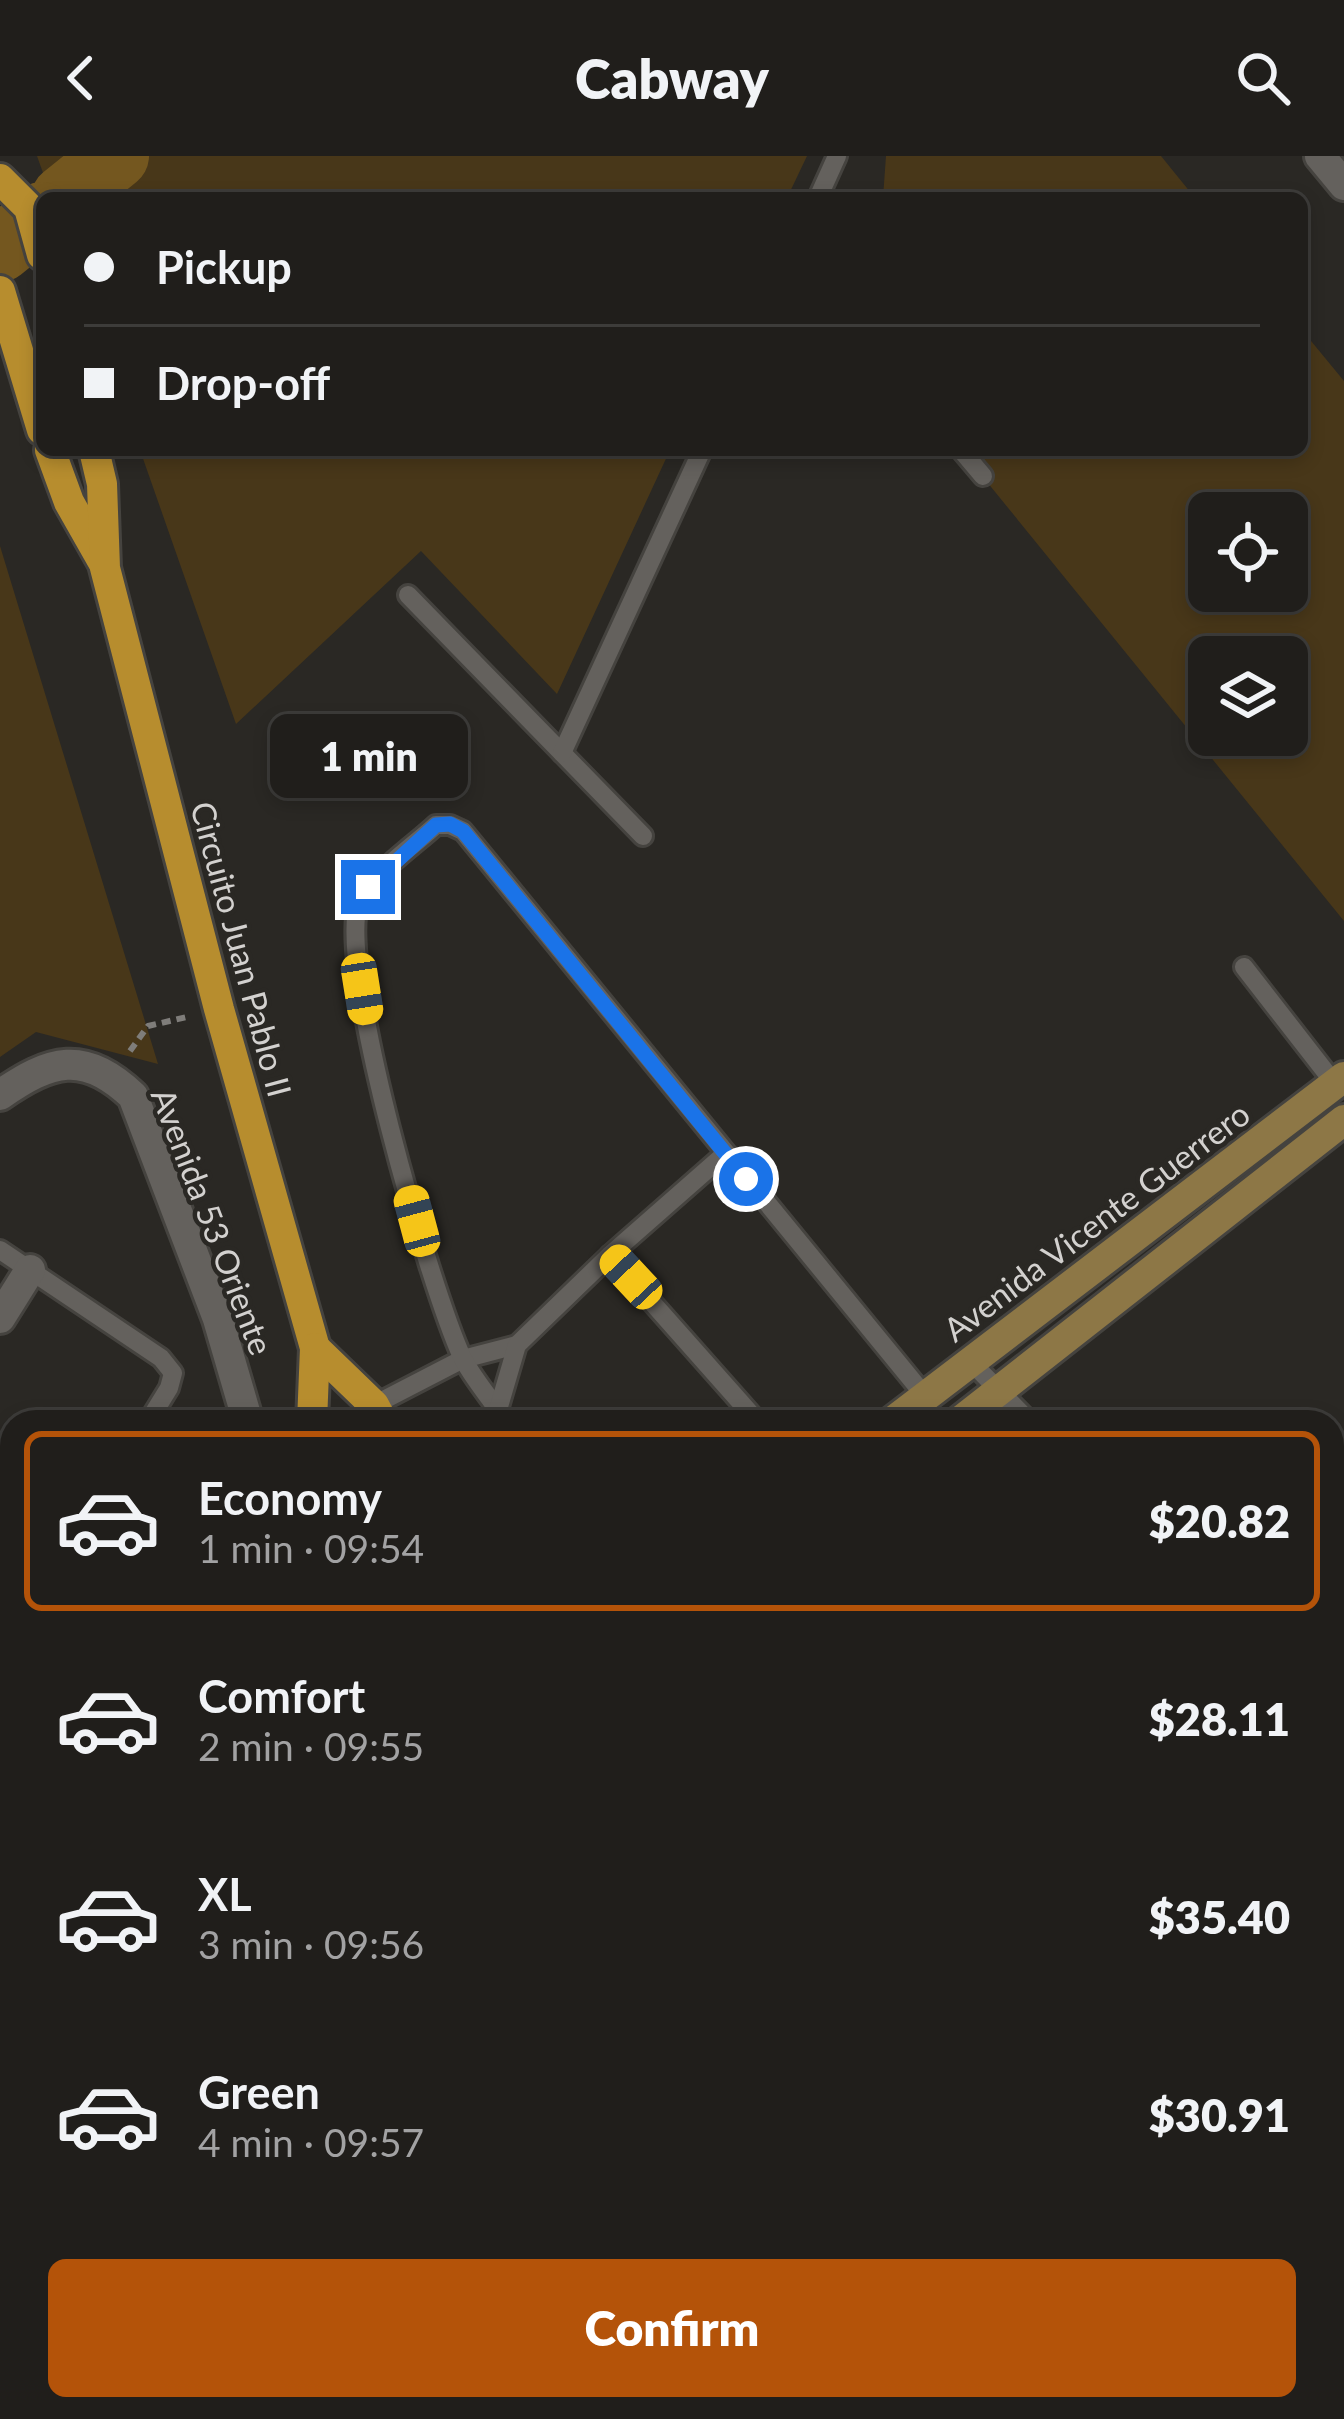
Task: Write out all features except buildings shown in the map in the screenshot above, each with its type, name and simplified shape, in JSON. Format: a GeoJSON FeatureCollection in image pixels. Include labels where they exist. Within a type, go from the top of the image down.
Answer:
{"type":"FeatureCollection","features":[{"type":"Feature","properties":{"kind":"main road"},"geometry":{"type":"LineString","coordinates":[[0,179],[29,208],[36,233]]}},
{"type":"Feature","properties":{"kind":"main road"},"geometry":{"type":"LineString","coordinates":[[0,291],[36,414]]}},
{"type":"Feature","properties":{"kind":"main road","name":"Circuito Juan Pablo II"},"geometry":{"type":"LineString","coordinates":[[52,456],[69,502],[105,568]]}},
{"type":"Feature","properties":{"kind":"main road","name":"Circuito Juan Pablo II"},"geometry":{"type":"LineString","coordinates":[[95,456],[102,484],[105,568],[219,1009],[315,1348],[312,1410]]}},
{"type":"Feature","properties":{"kind":"main road","name":"Avenida Vicente Guerrero"},"geometry":{"type":"LineString","coordinates":[[907,1410],[1339,1080]]}},
{"type":"Feature","properties":{"kind":"main road"},"geometry":{"type":"LineString","coordinates":[[974,1410],[1344,1120]]}},
{"type":"Feature","properties":{"kind":"main road"},"geometry":{"type":"LineString","coordinates":[[315,1348],[375,1410]]}},
{"type":"Feature","properties":{"kind":"street"},"geometry":{"type":"LineString","coordinates":[[1320,156],[1344,185]]}},
{"type":"Feature","properties":{"kind":"street","name":"Avenida 53 Oriente"},"geometry":{"type":"LineString","coordinates":[[0,1095],[38,1069],[60,1064],[86,1066],[112,1076],[133,1096],[218,1319],[245,1410]]}},
{"type":"Feature","properties":{"kind":"street"},"geometry":{"type":"LineString","coordinates":[[0,1318],[30,1270]]}},
{"type":"Feature","properties":{"kind":"lane"},"geometry":{"type":"LineString","coordinates":[[821,192],[837,156]]}},
{"type":"Feature","properties":{"kind":"lane"},"geometry":{"type":"LineString","coordinates":[[562,753],[699,456]]}},
{"type":"Feature","properties":{"kind":"lane"},"geometry":{"type":"LineString","coordinates":[[966,456],[982,476]]}},
{"type":"Feature","properties":{"kind":"lane"},"geometry":{"type":"LineString","coordinates":[[408,595],[643,836]]}},
{"type":"Feature","properties":{"kind":"lane"},"geometry":{"type":"LineString","coordinates":[[489,1410],[463,1359],[428,1263],[376,1079],[356,920],[359,901],[368,887],[436,825],[450,824],[463,831],[925,1396]]}},
{"type":"Feature","properties":{"kind":"lane"},"geometry":{"type":"LineString","coordinates":[[1244,967],[1339,1080]]}},
{"type":"Feature","properties":{"kind":"lane"},"geometry":{"type":"LineString","coordinates":[[494,1410],[517,1346],[610,1255],[725,1154]]}},
{"type":"Feature","properties":{"kind":"lane"},"geometry":{"type":"LineString","coordinates":[[0,1250],[161,1358],[173,1372],[155,1410]]}},
{"type":"Feature","properties":{"kind":"lane"},"geometry":{"type":"LineString","coordinates":[[610,1255],[748,1410]]}},
{"type":"Feature","properties":{"kind":"lane"},"geometry":{"type":"LineString","coordinates":[[383,1410],[463,1359],[517,1346]]}},
{"type":"Feature","properties":{"kind":"lane"},"geometry":{"type":"LineString","coordinates":[[971,1361],[1019,1410]]}},
{"type":"Feature","properties":{"kind":"shaded area"},"geometry":{"type":"Polygon","coordinates":[[[37,156],[807,156],[790,192],[50,192],[37,156]]]}},
{"type":"Feature","properties":{"kind":"shaded area"},"geometry":{"type":"Polygon","coordinates":[[[886,156],[1161,156],[1190,192],[883,192],[886,156]]]}},
{"type":"Feature","properties":{"kind":"shaded area"},"geometry":{"type":"Polygon","coordinates":[[[1308,337],[1344,381],[1344,921],[1210,756],[1308,756],[1308,636],[1188,636],[1188,729],[966,456],[1308,456],[1308,337]]]}},
{"type":"Feature","properties":{"kind":"shaded area"},"geometry":{"type":"Polygon","coordinates":[[[142,456],[667,456],[557,694],[421,551],[236,724],[142,456]]]}},
{"type":"Feature","properties":{"kind":"shaded area"},"geometry":{"type":"Polygon","coordinates":[[[0,546],[158,1064],[36,1032],[0,1057],[0,546]]]}},
{"type":"Feature","properties":{"kind":"waterway"},"geometry":{"type":"LineString","coordinates":[[71,192],[116,156]]}},
{"type":"Feature","properties":{"kind":"waterway"},"geometry":{"type":"LineString","coordinates":[[0,249],[36,220]]}},
{"type":"Feature","properties":{"kind":"route"},"geometry":{"type":"LineString","coordinates":[[368,887],[436,825],[450,824],[463,831],[746,1179]]}}]}
